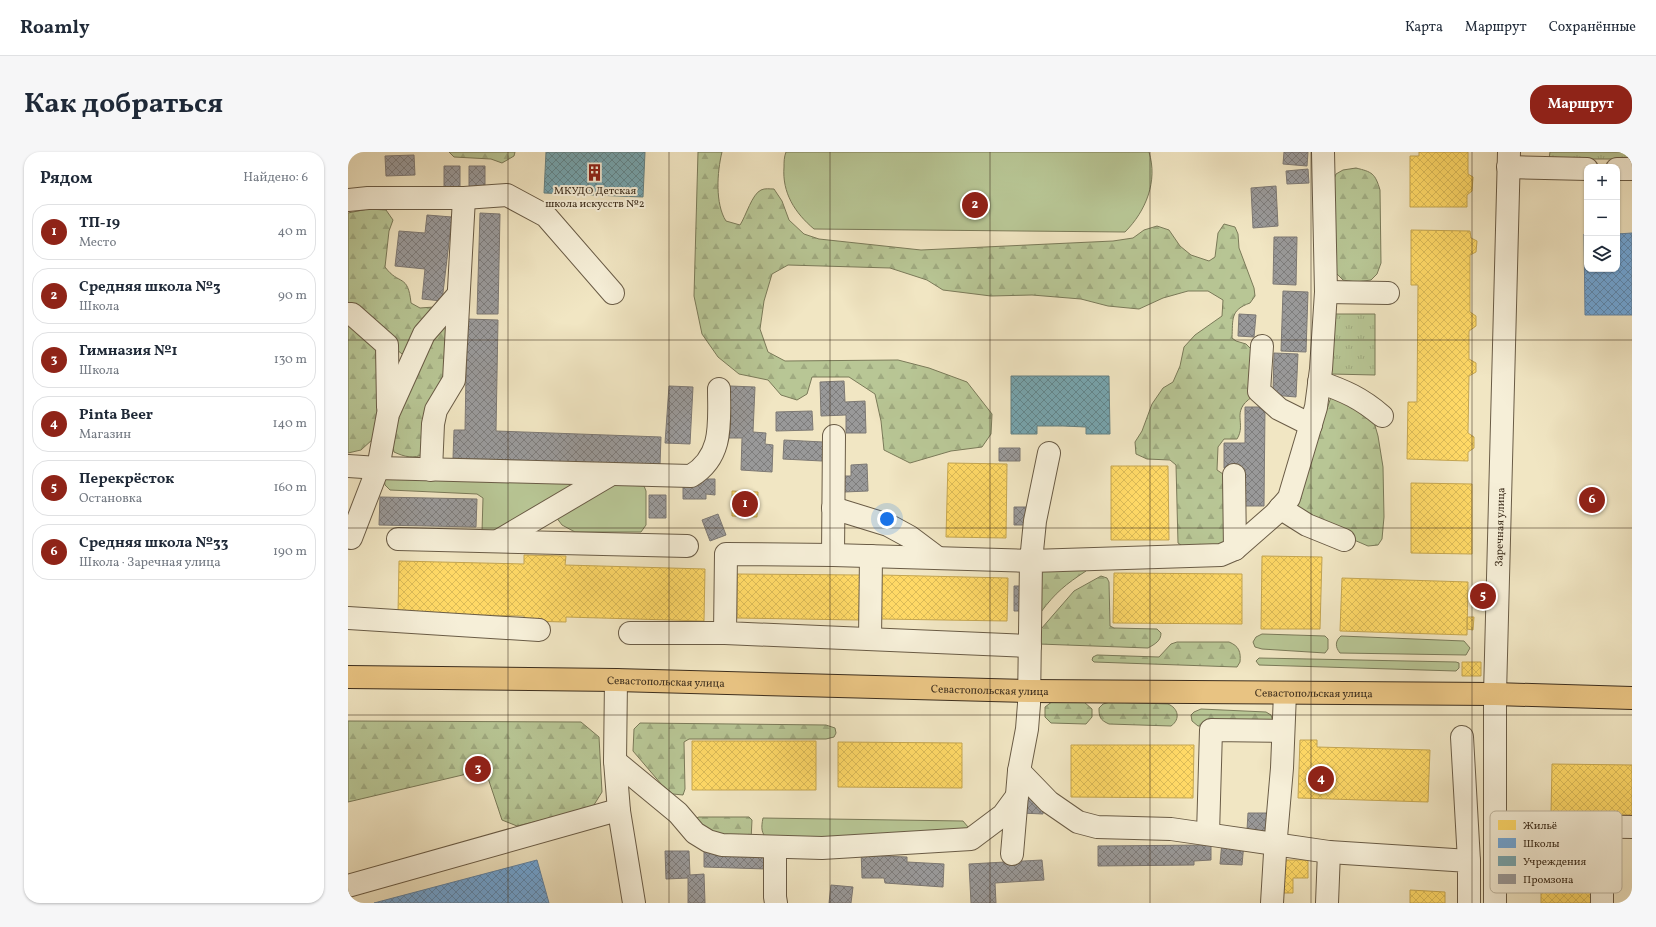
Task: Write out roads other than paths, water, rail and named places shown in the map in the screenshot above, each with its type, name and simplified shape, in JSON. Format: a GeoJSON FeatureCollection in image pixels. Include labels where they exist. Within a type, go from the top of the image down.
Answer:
{"type":"FeatureCollection","features":[{"type":"Feature","properties":{"kind":"main road","name":"Севастопольская улица"},"geometry":{"type":"LineString","coordinates":[[348,677],[616,680],[1029,691],[1495,694],[1632,698]]}},
{"type":"Feature","properties":{"kind":"street"},"geometry":{"type":"LineString","coordinates":[[725,633],[726,554],[833,555],[1031,561],[1221,555],[1235,549],[1289,498],[1316,407],[1326,292],[1323,152]]}},
{"type":"Feature","properties":{"kind":"street"},"geometry":{"type":"LineString","coordinates":[[1509,160],[1584,169]]}},
{"type":"Feature","properties":{"kind":"street","name":"Заречная улица"},"geometry":{"type":"LineString","coordinates":[[1495,811],[1495,694],[1509,160]]}},
{"type":"Feature","properties":{"kind":"street"},"geometry":{"type":"LineString","coordinates":[[1620,169],[1632,169]]}},
{"type":"Feature","properties":{"kind":"street"},"geometry":{"type":"LineString","coordinates":[[348,200],[368,198],[464,198],[507,195],[546,216],[613,293]]}},
{"type":"Feature","properties":{"kind":"street"},"geometry":{"type":"LineString","coordinates":[[431,470],[433,424],[436,410],[454,380],[464,198]]}},
{"type":"Feature","properties":{"kind":"street"},"geometry":{"type":"LineString","coordinates":[[1326,292],[1388,293]]}},
{"type":"Feature","properties":{"kind":"street"},"geometry":{"type":"LineString","coordinates":[[388,414],[424,334],[458,295]]}},
{"type":"Feature","properties":{"kind":"street"},"geometry":{"type":"LineString","coordinates":[[348,314],[352,314],[387,345],[388,414],[378,468],[351,538]]}},
{"type":"Feature","properties":{"kind":"street"},"geometry":{"type":"LineString","coordinates":[[1262,346],[1259,391],[1279,409],[1311,425]]}},
{"type":"Feature","properties":{"kind":"street"},"geometry":{"type":"LineString","coordinates":[[1319,382],[1346,392],[1368,403],[1382,416]]}},
{"type":"Feature","properties":{"kind":"street"},"geometry":{"type":"LineString","coordinates":[[348,466],[431,470],[691,476],[701,470],[708,462],[717,445],[719,388]]}},
{"type":"Feature","properties":{"kind":"street"},"geometry":{"type":"LineString","coordinates":[[833,555],[834,436]]}},
{"type":"Feature","properties":{"kind":"street"},"geometry":{"type":"LineString","coordinates":[[1012,854],[1019,772],[1027,729],[1031,561],[1035,521],[1049,453]]}},
{"type":"Feature","properties":{"kind":"street"},"geometry":{"type":"LineString","coordinates":[[498,541],[610,474]]}},
{"type":"Feature","properties":{"kind":"street"},"geometry":{"type":"LineString","coordinates":[[1234,475],[1235,549]]}},
{"type":"Feature","properties":{"kind":"street"},"geometry":{"type":"LineString","coordinates":[[833,508],[888,525],[910,537],[938,558]]}},
{"type":"Feature","properties":{"kind":"street"},"geometry":{"type":"LineString","coordinates":[[1280,508],[1307,525],[1344,540]]}},
{"type":"Feature","properties":{"kind":"street"},"geometry":{"type":"LineString","coordinates":[[398,539],[687,546]]}},
{"type":"Feature","properties":{"kind":"street"},"geometry":{"type":"LineString","coordinates":[[870,639],[871,556]]}},
{"type":"Feature","properties":{"kind":"street"},"geometry":{"type":"LineString","coordinates":[[348,618],[539,630]]}},
{"type":"Feature","properties":{"kind":"street"},"geometry":{"type":"LineString","coordinates":[[630,633],[725,633],[1030,646]]}},
{"type":"Feature","properties":{"kind":"street"},"geometry":{"type":"LineString","coordinates":[[616,680],[615,761],[619,811],[634,903]]}},
{"type":"Feature","properties":{"kind":"street"},"geometry":{"type":"LineString","coordinates":[[1272,903],[1282,768],[1285,693]]}},
{"type":"Feature","properties":{"kind":"street"},"geometry":{"type":"LineString","coordinates":[[1208,834],[1211,730],[1283,731]]}},
{"type":"Feature","properties":{"kind":"street"},"geometry":{"type":"LineString","coordinates":[[1462,737],[1470,861],[1469,903]]}},
{"type":"Feature","properties":{"kind":"street"},"geometry":{"type":"LineString","coordinates":[[615,761],[678,813],[695,833],[708,841],[722,845],[822,848],[971,839],[1003,815],[1017,796]]}},
{"type":"Feature","properties":{"kind":"street"},"geometry":{"type":"LineString","coordinates":[[1019,772],[1049,802],[1078,822],[1097,827],[1171,829],[1329,852],[1470,861]]}},
{"type":"Feature","properties":{"kind":"street"},"geometry":{"type":"LineString","coordinates":[[348,886],[614,811],[619,811]]}},
{"type":"Feature","properties":{"kind":"street"},"geometry":{"type":"LineString","coordinates":[[1622,827],[1632,827]]}},
{"type":"Feature","properties":{"kind":"street"},"geometry":{"type":"LineString","coordinates":[[775,847],[776,903]]}},
{"type":"Feature","properties":{"kind":"street"},"geometry":{"type":"LineString","coordinates":[[1327,903],[1329,852]]}},
{"type":"Feature","properties":{"kind":"place","name":"МКУДО Детская школа искусств №2"},"geometry":{"type":"Point","coordinates":[595,172]}},
{"type":"Feature","properties":{"kind":"place","name":"Средняя школа №3"},"geometry":{"type":"Point","coordinates":[975,205]}},
{"type":"Feature","properties":{"kind":"place","name":"Средняя школа №33"},"geometry":{"type":"Point","coordinates":[1592,500]}},
{"type":"Feature","properties":{"kind":"place","name":"ТП-19"},"geometry":{"type":"Point","coordinates":[745,504]}},
{"type":"Feature","properties":{"kind":"place","name":"Перекрёсток"},"geometry":{"type":"Point","coordinates":[1483,596]}},
{"type":"Feature","properties":{"kind":"place","name":"Гимназия №1"},"geometry":{"type":"Point","coordinates":[478,769]}},
{"type":"Feature","properties":{"kind":"place","name":"Pinta Beer"},"geometry":{"type":"Point","coordinates":[1321,779]}}]}
